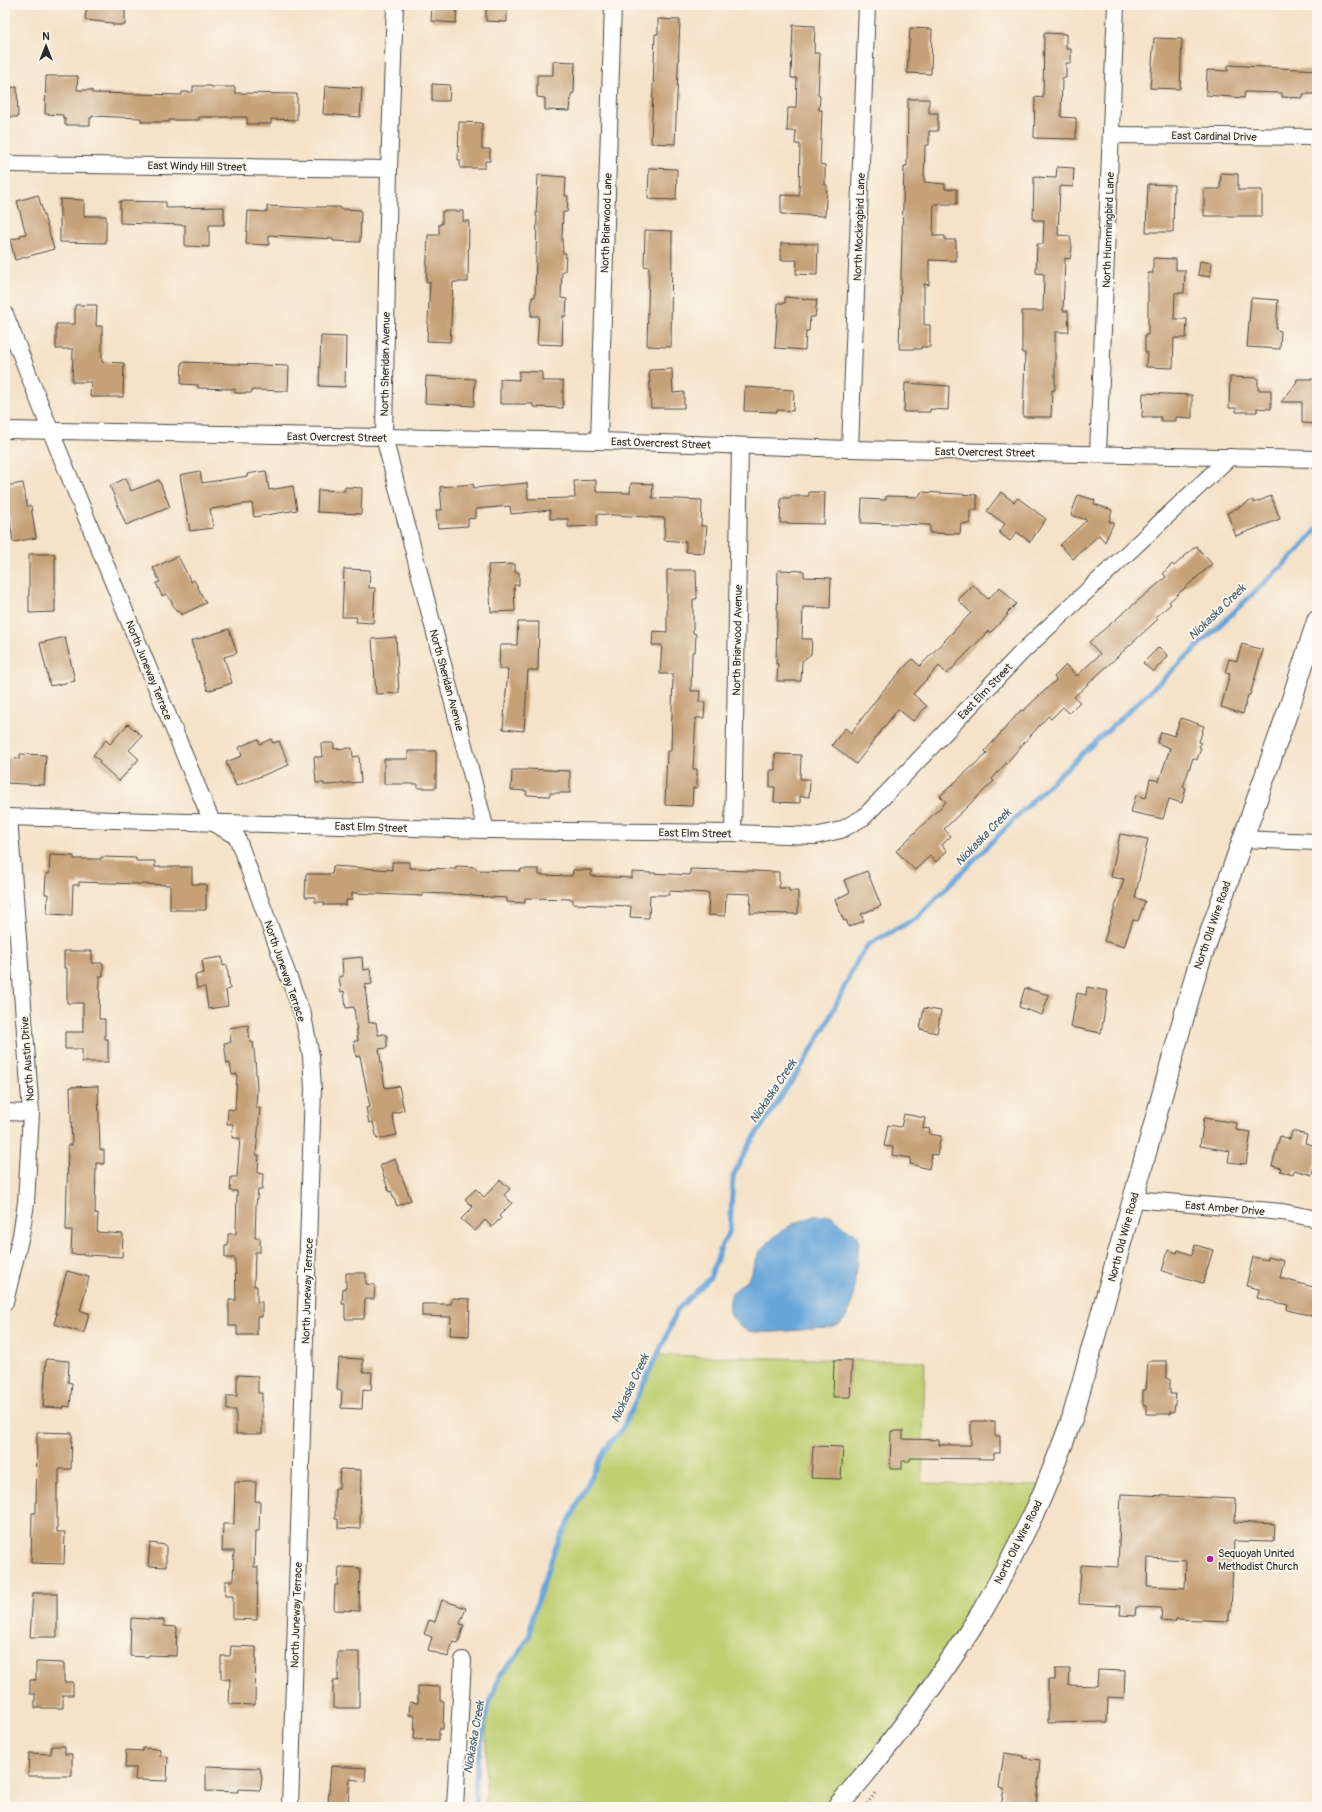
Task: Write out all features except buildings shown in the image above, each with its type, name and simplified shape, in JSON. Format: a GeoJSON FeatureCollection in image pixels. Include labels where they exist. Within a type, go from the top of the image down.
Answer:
{"type":"FeatureCollection","features":[{"type":"Feature","properties":{"kind":"street","name":"North Sheridan Avenue"},"geometry":{"type":"LineString","coordinates":[[394,5],[389,169],[384,437],[486,830]]}},
{"type":"Feature","properties":{"kind":"street","name":"North Briarwood Lane"},"geometry":{"type":"LineString","coordinates":[[599,441],[613,5]]}},
{"type":"Feature","properties":{"kind":"street","name":"North Mockingbird Lane"},"geometry":{"type":"LineString","coordinates":[[850,449],[867,5]]}},
{"type":"Feature","properties":{"kind":"street","name":"North Hummingbird Lane"},"geometry":{"type":"LineString","coordinates":[[1098,454],[1112,135],[1116,5]]}},
{"type":"Feature","properties":{"kind":"street","name":"East Cardinal Drive"},"geometry":{"type":"LineString","coordinates":[[1112,135],[1317,137]]}},
{"type":"Feature","properties":{"kind":"street","name":"East Windy Hill Street"},"geometry":{"type":"LineString","coordinates":[[5,164],[389,169]]}},
{"type":"Feature","properties":{"kind":"street","name":"North Juneway Terrace"},"geometry":{"type":"LineString","coordinates":[[5,314],[51,432],[212,822],[237,837],[303,1016],[310,1056],[313,1097],[290,1807]]}},
{"type":"Feature","properties":{"kind":"street","name":"East Overcrest Street"},"geometry":{"type":"LineString","coordinates":[[5,430],[599,441],[850,449],[1317,459]]}},
{"type":"Feature","properties":{"kind":"street","name":"North Briarwood Avenue"},"geometry":{"type":"LineString","coordinates":[[733,833],[740,446]]}},
{"type":"Feature","properties":{"kind":"street","name":"East Elm Street"},"geometry":{"type":"LineString","coordinates":[[7,817],[486,830],[733,833],[815,836],[841,830],[864,817],[1022,652],[1230,457]]}},
{"type":"Feature","properties":{"kind":"street","name":"North Old Wire Road"},"geometry":{"type":"LineString","coordinates":[[836,1807],[891,1741],[956,1652],[979,1617],[1036,1510],[1072,1419],[1196,973],[1317,621]]}},
{"type":"Feature","properties":{"kind":"street","name":"North Austin Drive"},"geometry":{"type":"LineString","coordinates":[[5,1302],[21,1235],[26,1203],[31,1113],[7,817]]}},
{"type":"Feature","properties":{"kind":"street"},"geometry":{"type":"LineString","coordinates":[[1242,839],[1317,842]]}},
{"type":"Feature","properties":{"kind":"street"},"geometry":{"type":"LineString","coordinates":[[5,1112],[31,1113]]}},
{"type":"Feature","properties":{"kind":"street","name":"East Amber Drive"},"geometry":{"type":"LineString","coordinates":[[1133,1199],[1282,1212],[1317,1219]]}},
{"type":"Feature","properties":{"kind":"street"},"geometry":{"type":"LineString","coordinates":[[455,1807],[462,1660]]}},
{"type":"Feature","properties":{"kind":"green space"},"geometry":{"type":"Polygon","coordinates":[[[658,1355],[925,1362],[922,1483],[1045,1486],[1013,1553],[837,1807],[485,1807],[487,1709],[495,1685],[500,1675],[518,1655],[530,1634],[532,1618],[555,1549],[605,1449],[622,1429],[658,1355]]]}},
{"type":"Feature","properties":{"kind":"water"},"geometry":{"type":"Polygon","coordinates":[[[830,1215],[844,1228],[855,1233],[859,1238],[854,1294],[849,1312],[845,1319],[838,1325],[830,1328],[753,1332],[741,1327],[735,1321],[730,1312],[729,1307],[732,1293],[748,1279],[760,1251],[775,1236],[791,1225],[814,1216],[830,1215]]]}},
{"type":"Feature","properties":{"kind":"waterway","name":"Niokaska Creek"},"geometry":{"type":"LineString","coordinates":[[476,1807],[475,1786],[477,1767],[487,1709],[500,1675],[518,1655],[530,1634],[532,1618],[555,1549],[605,1449],[622,1429],[665,1339],[677,1310],[710,1278],[722,1245],[730,1230],[733,1176],[749,1145],[805,1061],[827,1023],[858,959],[869,944],[917,918],[1041,792],[1297,552],[1317,529]]}},
{"type":"Feature","properties":{"kind":"place","name":"Sequoyah United Methodist Church"},"geometry":{"type":"Point","coordinates":[1210,1559]}}]}
